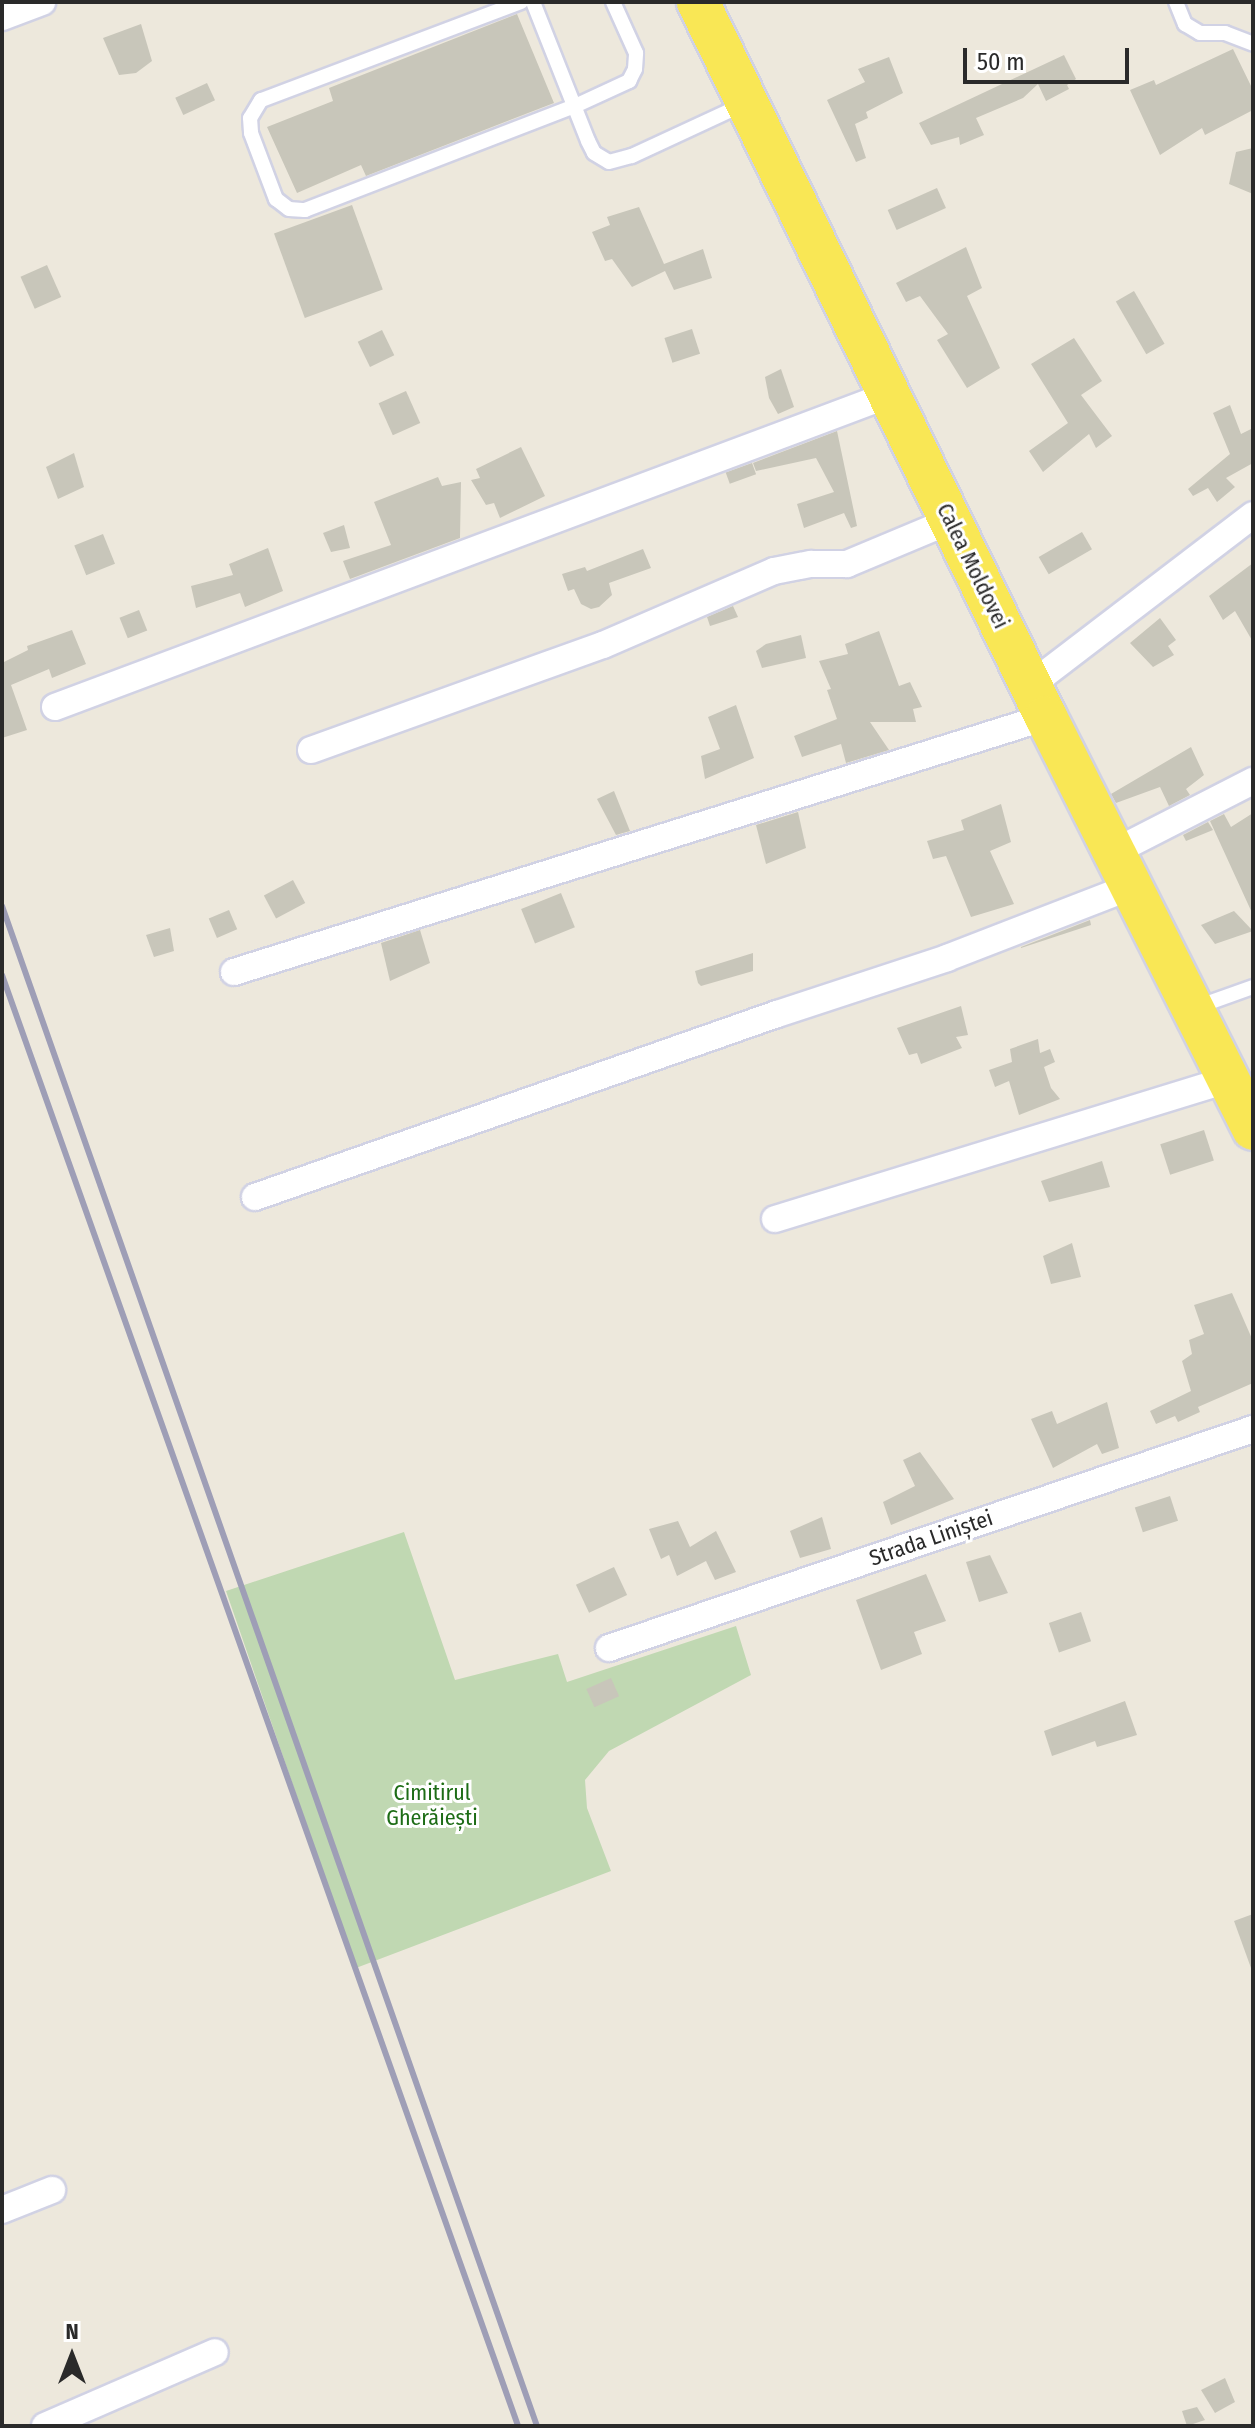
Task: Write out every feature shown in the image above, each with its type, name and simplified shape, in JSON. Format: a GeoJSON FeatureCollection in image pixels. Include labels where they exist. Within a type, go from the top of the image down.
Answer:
{"type":"FeatureCollection","features":[{"type":"Feature","properties":{"kind":"main road","name":"Calea Moldovei"},"geometry":{"type":"LineString","coordinates":[[698,2],[950,521],[1253,1127]]}},
{"type":"Feature","properties":{"kind":"street"},"geometry":{"type":"LineString","coordinates":[[2,17],[42,2]]}},
{"type":"Feature","properties":{"kind":"street"},"geometry":{"type":"LineString","coordinates":[[55,707],[888,395]]}},
{"type":"Feature","properties":{"kind":"street"},"geometry":{"type":"LineString","coordinates":[[234,972],[1039,701],[1253,515]]}},
{"type":"Feature","properties":{"kind":"street"},"geometry":{"type":"LineString","coordinates":[[311,750],[603,645],[774,571],[811,564],[847,564],[950,521]]}},
{"type":"Feature","properties":{"kind":"street"},"geometry":{"type":"LineString","coordinates":[[255,1197],[777,1014],[947,958],[1125,869],[1253,781]]}},
{"type":"Feature","properties":{"kind":"street"},"geometry":{"type":"LineString","coordinates":[[775,1219],[1229,1079]]}},
{"type":"Feature","properties":{"kind":"street","name":"Strada Liniștei"},"geometry":{"type":"LineString","coordinates":[[609,1648],[1253,1429]]}},
{"type":"Feature","properties":{"kind":"street"},"geometry":{"type":"LineString","coordinates":[[2,2210],[52,2190]]}},
{"type":"Feature","properties":{"kind":"street"},"geometry":{"type":"LineString","coordinates":[[45,2426],[215,2352]]}},
{"type":"Feature","properties":{"kind":"lane"},"geometry":{"type":"LineString","coordinates":[[521,2],[261,100],[250,118],[251,133],[276,199],[289,209],[305,210],[575,106],[629,81],[635,69],[636,53],[613,2]]}},
{"type":"Feature","properties":{"kind":"lane"},"geometry":{"type":"LineString","coordinates":[[533,2],[594,153],[609,162],[632,156],[747,103]]}},
{"type":"Feature","properties":{"kind":"lane"},"geometry":{"type":"LineString","coordinates":[[1176,2],[1185,24],[1200,33],[1225,33],[1253,44]]}},
{"type":"Feature","properties":{"kind":"lane"},"geometry":{"type":"LineString","coordinates":[[1194,1008],[1253,987]]}},
{"type":"Feature","properties":{"kind":"green space","name":"Cimitirul Gherăiești"},"geometry":{"type":"Polygon","coordinates":[[[404,1532],[455,1680],[558,1654],[567,1682],[736,1626],[751,1675],[609,1751],[585,1780],[587,1808],[611,1871],[356,1968],[226,1591],[404,1532]]]}},
{"type":"Feature","properties":{"kind":"building"},"geometry":{"type":"Polygon","coordinates":[[[517,14],[554,103],[366,176],[361,165],[297,193],[267,127],[333,101],[329,88],[517,14]]]}},
{"type":"Feature","properties":{"kind":"building"},"geometry":{"type":"Polygon","coordinates":[[[141,24],[152,61],[136,73],[119,75],[103,38],[141,24]]]}},
{"type":"Feature","properties":{"kind":"building"},"geometry":{"type":"Polygon","coordinates":[[[1233,49],[1253,90],[1253,110],[1205,135],[1202,128],[1160,155],[1130,90],[1154,80],[1156,85],[1233,49]]]}},
{"type":"Feature","properties":{"kind":"building"},"geometry":{"type":"Polygon","coordinates":[[[1064,55],[1076,79],[1067,85],[1069,89],[1046,101],[1038,84],[1023,98],[976,118],[984,135],[960,145],[959,137],[931,145],[919,123],[1064,55]]]}},
{"type":"Feature","properties":{"kind":"building"},"geometry":{"type":"Polygon","coordinates":[[[889,57],[903,93],[866,112],[868,118],[855,124],[866,158],[856,162],[827,100],[865,82],[858,69],[889,57]]]}},
{"type":"Feature","properties":{"kind":"building"},"geometry":{"type":"Polygon","coordinates":[[[207,83],[215,100],[183,115],[175,98],[207,83]]]}},
{"type":"Feature","properties":{"kind":"building"},"geometry":{"type":"Polygon","coordinates":[[[1253,148],[1253,194],[1229,184],[1236,152],[1253,148]]]}},
{"type":"Feature","properties":{"kind":"building"},"geometry":{"type":"Polygon","coordinates":[[[937,188],[946,208],[897,230],[888,210],[937,188]]]}},
{"type":"Feature","properties":{"kind":"building"},"geometry":{"type":"Polygon","coordinates":[[[352,205],[383,290],[305,318],[274,233],[352,205]]]}},
{"type":"Feature","properties":{"kind":"building"},"geometry":{"type":"Polygon","coordinates":[[[639,207],[664,264],[703,249],[712,278],[674,290],[665,271],[632,287],[612,259],[605,261],[592,232],[610,225],[607,217],[639,207]]]}},
{"type":"Feature","properties":{"kind":"building"},"geometry":{"type":"Polygon","coordinates":[[[966,247],[982,288],[967,296],[1000,368],[967,388],[937,340],[948,334],[920,296],[906,302],[896,283],[966,247]]]}},
{"type":"Feature","properties":{"kind":"building"},"geometry":{"type":"Polygon","coordinates":[[[47,265],[61,297],[35,309],[21,277],[47,265]]]}},
{"type":"Feature","properties":{"kind":"building"},"geometry":{"type":"Polygon","coordinates":[[[1134,291],[1164,344],[1146,354],[1116,302],[1134,291]]]}},
{"type":"Feature","properties":{"kind":"building"},"geometry":{"type":"Polygon","coordinates":[[[692,329],[700,354],[672,363],[664,338],[692,329]]]}},
{"type":"Feature","properties":{"kind":"building"},"geometry":{"type":"Polygon","coordinates":[[[382,330],[394,355],[370,367],[358,342],[382,330]]]}},
{"type":"Feature","properties":{"kind":"building"},"geometry":{"type":"Polygon","coordinates":[[[1074,338],[1102,381],[1081,395],[1112,436],[1096,448],[1089,434],[1043,472],[1029,451],[1068,423],[1031,364],[1074,338]]]}},
{"type":"Feature","properties":{"kind":"building"},"geometry":{"type":"Polygon","coordinates":[[[781,369],[794,407],[778,414],[769,398],[765,377],[781,369]]]}},
{"type":"Feature","properties":{"kind":"building"},"geometry":{"type":"Polygon","coordinates":[[[406,391],[420,423],[393,435],[379,403],[406,391]]]}},
{"type":"Feature","properties":{"kind":"building"},"geometry":{"type":"Polygon","coordinates":[[[1230,405],[1241,434],[1253,428],[1253,463],[1226,478],[1235,487],[1217,502],[1208,488],[1193,496],[1188,489],[1230,454],[1213,413],[1230,405]]]}},
{"type":"Feature","properties":{"kind":"building"},"geometry":{"type":"Polygon","coordinates":[[[837,431],[857,526],[851,528],[844,513],[804,528],[797,504],[834,492],[816,458],[756,471],[753,463],[837,431]]]}},
{"type":"Feature","properties":{"kind":"building"},"geometry":{"type":"Polygon","coordinates":[[[521,447],[545,496],[500,518],[494,503],[486,505],[471,480],[480,478],[476,469],[521,447]]]}},
{"type":"Feature","properties":{"kind":"building"},"geometry":{"type":"Polygon","coordinates":[[[74,453],[84,487],[58,499],[46,467],[74,453]]]}},
{"type":"Feature","properties":{"kind":"building"},"geometry":{"type":"Polygon","coordinates":[[[752,463],[756,474],[730,484],[726,473],[752,463]]]}},
{"type":"Feature","properties":{"kind":"building"},"geometry":{"type":"Polygon","coordinates":[[[438,477],[442,486],[461,482],[460,538],[350,579],[343,561],[391,545],[374,502],[438,477]]]}},
{"type":"Feature","properties":{"kind":"building"},"geometry":{"type":"Polygon","coordinates":[[[344,525],[350,548],[331,552],[323,533],[344,525]]]}},
{"type":"Feature","properties":{"kind":"building"},"geometry":{"type":"Polygon","coordinates":[[[1082,532],[1092,549],[1049,574],[1039,557],[1082,532]]]}},
{"type":"Feature","properties":{"kind":"building"},"geometry":{"type":"Polygon","coordinates":[[[103,534],[115,564],[86,575],[74,546],[103,534]]]}},
{"type":"Feature","properties":{"kind":"building"},"geometry":{"type":"Polygon","coordinates":[[[268,548],[283,591],[245,607],[240,593],[196,608],[191,586],[233,575],[229,564],[268,548]]]}},
{"type":"Feature","properties":{"kind":"building"},"geometry":{"type":"Polygon","coordinates":[[[643,549],[651,568],[609,583],[612,595],[599,607],[591,609],[581,604],[574,589],[568,591],[562,574],[585,567],[587,571],[643,549]]]}},
{"type":"Feature","properties":{"kind":"building"},"geometry":{"type":"Polygon","coordinates":[[[1253,563],[1253,642],[1235,611],[1223,620],[1209,596],[1253,563]]]}},
{"type":"Feature","properties":{"kind":"building"},"geometry":{"type":"Polygon","coordinates":[[[733,606],[738,617],[710,626],[707,617],[733,606]]]}},
{"type":"Feature","properties":{"kind":"building"},"geometry":{"type":"Polygon","coordinates":[[[139,610],[147,630],[128,638],[120,618],[139,610]]]}},
{"type":"Feature","properties":{"kind":"building"},"geometry":{"type":"Polygon","coordinates":[[[1160,618],[1176,640],[1168,646],[1174,655],[1153,667],[1130,643],[1160,618]]]}},
{"type":"Feature","properties":{"kind":"building"},"geometry":{"type":"Polygon","coordinates":[[[72,630],[86,664],[52,678],[49,669],[11,685],[27,730],[2,738],[2,663],[28,650],[27,646],[72,630]]]}},
{"type":"Feature","properties":{"kind":"building"},"geometry":{"type":"Polygon","coordinates":[[[879,631],[899,686],[910,682],[922,707],[913,709],[916,722],[870,722],[889,750],[846,763],[841,744],[802,757],[794,736],[837,719],[827,690],[831,689],[819,661],[848,654],[845,644],[879,631]]]}},
{"type":"Feature","properties":{"kind":"building"},"geometry":{"type":"Polygon","coordinates":[[[801,635],[806,658],[762,668],[756,651],[766,644],[801,635]]]}},
{"type":"Feature","properties":{"kind":"building"},"geometry":{"type":"Polygon","coordinates":[[[736,705],[754,758],[705,779],[701,756],[720,749],[708,717],[736,705]]]}},
{"type":"Feature","properties":{"kind":"building"},"geometry":{"type":"Polygon","coordinates":[[[1191,747],[1204,775],[1186,789],[1190,795],[1169,806],[1160,787],[1116,803],[1111,794],[1191,747]]]}},
{"type":"Feature","properties":{"kind":"building"},"geometry":{"type":"Polygon","coordinates":[[[614,791],[630,831],[616,835],[597,799],[614,791]]]}},
{"type":"Feature","properties":{"kind":"building"},"geometry":{"type":"Polygon","coordinates":[[[1001,804],[1011,842],[990,851],[1014,904],[971,917],[946,856],[933,859],[927,841],[964,830],[961,820],[1001,804]]]}},
{"type":"Feature","properties":{"kind":"building"},"geometry":{"type":"Polygon","coordinates":[[[798,812],[806,848],[766,864],[756,825],[798,812]]]}},
{"type":"Feature","properties":{"kind":"building"},"geometry":{"type":"Polygon","coordinates":[[[1253,813],[1253,915],[1210,821],[1224,814],[1231,827],[1253,813]]]}},
{"type":"Feature","properties":{"kind":"building"},"geometry":{"type":"Polygon","coordinates":[[[1208,822],[1213,830],[1186,841],[1183,835],[1208,822]]]}},
{"type":"Feature","properties":{"kind":"building"},"geometry":{"type":"Polygon","coordinates":[[[293,880],[305,903],[276,918],[264,895],[293,880]]]}},
{"type":"Feature","properties":{"kind":"building"},"geometry":{"type":"Polygon","coordinates":[[[561,893],[575,927],[535,943],[521,909],[561,893]]]}},
{"type":"Feature","properties":{"kind":"building"},"geometry":{"type":"Polygon","coordinates":[[[229,910],[237,929],[217,938],[209,919],[229,910]]]}},
{"type":"Feature","properties":{"kind":"building"},"geometry":{"type":"Polygon","coordinates":[[[1234,911],[1253,931],[1215,944],[1201,925],[1234,911]]]}},
{"type":"Feature","properties":{"kind":"building"},"geometry":{"type":"Polygon","coordinates":[[[1090,920],[1091,925],[1021,948],[1021,947],[1090,920]]]}},
{"type":"Feature","properties":{"kind":"building"},"geometry":{"type":"Polygon","coordinates":[[[170,928],[174,951],[154,957],[146,935],[170,928]]]}},
{"type":"Feature","properties":{"kind":"building"},"geometry":{"type":"Polygon","coordinates":[[[420,930],[430,963],[390,981],[381,943],[420,930]]]}},
{"type":"Feature","properties":{"kind":"building"},"geometry":{"type":"Polygon","coordinates":[[[753,953],[753,971],[701,986],[698,983],[695,971],[753,953]]]}},
{"type":"Feature","properties":{"kind":"building"},"geometry":{"type":"Polygon","coordinates":[[[961,1006],[968,1035],[956,1037],[962,1048],[921,1064],[917,1053],[909,1055],[897,1028],[961,1006]]]}},
{"type":"Feature","properties":{"kind":"building"},"geometry":{"type":"Polygon","coordinates":[[[1038,1039],[1040,1053],[1050,1049],[1055,1062],[1044,1067],[1051,1088],[1060,1099],[1019,1115],[1009,1081],[995,1087],[989,1070],[1012,1062],[1010,1049],[1038,1039]]]}},
{"type":"Feature","properties":{"kind":"building"},"geometry":{"type":"Polygon","coordinates":[[[1204,1130],[1214,1160],[1170,1175],[1160,1144],[1204,1130]]]}},
{"type":"Feature","properties":{"kind":"building"},"geometry":{"type":"Polygon","coordinates":[[[1102,1161],[1110,1187],[1049,1202],[1041,1181],[1102,1161]]]}},
{"type":"Feature","properties":{"kind":"building"},"geometry":{"type":"Polygon","coordinates":[[[1072,1243],[1081,1277],[1051,1284],[1043,1256],[1072,1243]]]}},
{"type":"Feature","properties":{"kind":"building"},"geometry":{"type":"Polygon","coordinates":[[[1232,1293],[1253,1341],[1253,1383],[1198,1407],[1200,1412],[1178,1422],[1175,1416],[1156,1424],[1150,1411],[1191,1391],[1182,1361],[1192,1354],[1189,1340],[1204,1334],[1194,1305],[1232,1293]]]}},
{"type":"Feature","properties":{"kind":"building"},"geometry":{"type":"Polygon","coordinates":[[[1107,1402],[1119,1448],[1102,1454],[1097,1444],[1053,1468],[1031,1419],[1052,1411],[1057,1424],[1107,1402]]]}},
{"type":"Feature","properties":{"kind":"building"},"geometry":{"type":"Polygon","coordinates":[[[920,1452],[954,1499],[891,1525],[883,1502],[915,1486],[903,1460],[920,1452]]]}},
{"type":"Feature","properties":{"kind":"building"},"geometry":{"type":"Polygon","coordinates":[[[1170,1496],[1178,1521],[1143,1532],[1135,1507],[1170,1496]]]}},
{"type":"Feature","properties":{"kind":"building"},"geometry":{"type":"Polygon","coordinates":[[[822,1517],[831,1549],[800,1558],[790,1531],[822,1517]]]}},
{"type":"Feature","properties":{"kind":"building"},"geometry":{"type":"Polygon","coordinates":[[[678,1521],[690,1547],[716,1531],[736,1572],[715,1580],[706,1561],[677,1576],[669,1555],[661,1559],[649,1529],[678,1521]]]}},
{"type":"Feature","properties":{"kind":"building"},"geometry":{"type":"Polygon","coordinates":[[[990,1555],[1008,1593],[979,1602],[966,1562],[990,1555]]]}},
{"type":"Feature","properties":{"kind":"building"},"geometry":{"type":"Polygon","coordinates":[[[614,1567],[627,1595],[589,1613],[576,1585],[614,1567]]]}},
{"type":"Feature","properties":{"kind":"building"},"geometry":{"type":"Polygon","coordinates":[[[926,1574],[946,1621],[914,1632],[922,1654],[881,1670],[856,1600],[926,1574]]]}},
{"type":"Feature","properties":{"kind":"building"},"geometry":{"type":"Polygon","coordinates":[[[1081,1612],[1091,1641],[1059,1652],[1049,1623],[1081,1612]]]}},
{"type":"Feature","properties":{"kind":"building"},"geometry":{"type":"Polygon","coordinates":[[[611,1678],[619,1696],[594,1707],[586,1689],[611,1678]]]}},
{"type":"Feature","properties":{"kind":"building"},"geometry":{"type":"Polygon","coordinates":[[[1125,1701],[1137,1735],[1097,1747],[1095,1741],[1052,1756],[1044,1731],[1125,1701]]]}},
{"type":"Feature","properties":{"kind":"building"},"geometry":{"type":"Polygon","coordinates":[[[1253,1914],[1253,1967],[1251,1968],[1234,1921],[1253,1914]]]}},
{"type":"Feature","properties":{"kind":"building"},"geometry":{"type":"Polygon","coordinates":[[[1225,2378],[1235,2402],[1215,2413],[1201,2390],[1225,2378]]]}},
{"type":"Feature","properties":{"kind":"building"},"geometry":{"type":"Polygon","coordinates":[[[1197,2407],[1205,2420],[1187,2426],[1182,2411],[1197,2407]]]}},
{"type":"Feature","properties":{"kind":"railway"},"geometry":{"type":"LineString","coordinates":[[2,906],[537,2426]]}},
{"type":"Feature","properties":{"kind":"railway"},"geometry":{"type":"LineString","coordinates":[[2,975],[518,2426]]}}]}
